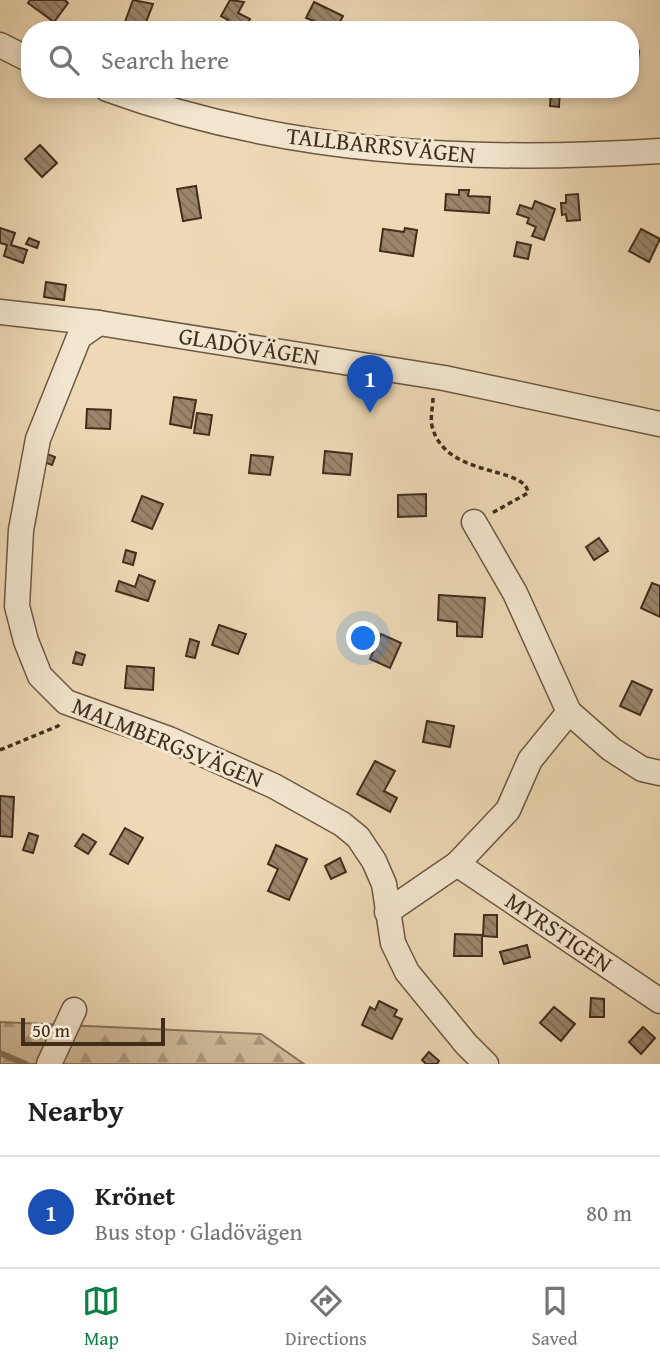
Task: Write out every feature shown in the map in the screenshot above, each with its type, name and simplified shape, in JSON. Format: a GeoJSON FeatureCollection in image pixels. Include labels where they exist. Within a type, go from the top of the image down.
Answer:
{"type":"FeatureCollection","features":[{"type":"Feature","properties":{"kind":"street"},"geometry":{"type":"LineString","coordinates":[[0,46],[21,56]]}},
{"type":"Feature","properties":{"kind":"street","name":"TALLBARRSVÄGEN"},"geometry":{"type":"LineString","coordinates":[[131,98],[172,113],[298,138],[440,155],[556,158],[660,151]]}},
{"type":"Feature","properties":{"kind":"street","name":"GLADÖVÄGEN"},"geometry":{"type":"LineString","coordinates":[[0,312],[99,323],[444,378],[660,425]]}},
{"type":"Feature","properties":{"kind":"street","name":"MALMBERGSVÄGEN"},"geometry":{"type":"LineString","coordinates":[[99,323],[79,337],[38,439],[21,530],[17,606],[26,641],[40,676],[66,702],[169,740],[274,786],[342,824],[358,837],[374,861],[384,884],[393,943],[407,972],[466,1044],[486,1064]]}},
{"type":"Feature","properties":{"kind":"street"},"geometry":{"type":"LineString","coordinates":[[474,522],[515,593],[569,712],[605,745],[642,768],[660,772]]}},
{"type":"Feature","properties":{"kind":"street"},"geometry":{"type":"LineString","coordinates":[[387,912],[457,864],[508,810],[530,760],[569,712]]}},
{"type":"Feature","properties":{"kind":"street","name":"MYRSTIGEN"},"geometry":{"type":"LineString","coordinates":[[457,864],[660,1001]]}},
{"type":"Feature","properties":{"kind":"street"},"geometry":{"type":"LineString","coordinates":[[50,1062],[74,1010]]}},
{"type":"Feature","properties":{"kind":"path"},"geometry":{"type":"LineString","coordinates":[[434,393],[431,425],[446,449],[461,462],[520,479],[528,487],[528,493],[523,498],[474,522]]}},
{"type":"Feature","properties":{"kind":"path"},"geometry":{"type":"LineString","coordinates":[[0,750],[58,726],[66,702]]}},
{"type":"Feature","properties":{"kind":"green space"},"geometry":{"type":"Polygon","coordinates":[[[0,1022],[261,1034],[304,1064],[0,1064],[0,1022]]]}},
{"type":"Feature","properties":{"kind":"building"},"geometry":{"type":"Polygon","coordinates":[[[30,0],[65,0],[68,3],[53,21],[28,3],[30,0]]]}},
{"type":"Feature","properties":{"kind":"building"},"geometry":{"type":"Polygon","coordinates":[[[133,0],[153,4],[146,21],[125,21],[133,0]]]}},
{"type":"Feature","properties":{"kind":"building"},"geometry":{"type":"Polygon","coordinates":[[[230,0],[244,2],[238,13],[250,19],[227,21],[221,16],[230,0]]]}},
{"type":"Feature","properties":{"kind":"building"},"geometry":{"type":"Polygon","coordinates":[[[314,2],[343,16],[340,21],[314,21],[306,18],[314,2]]]}},
{"type":"Feature","properties":{"kind":"building"},"geometry":{"type":"Polygon","coordinates":[[[550,98],[560,98],[559,107],[550,106],[550,98]]]}},
{"type":"Feature","properties":{"kind":"building"},"geometry":{"type":"Polygon","coordinates":[[[40,145],[57,163],[42,177],[25,159],[40,145]]]}},
{"type":"Feature","properties":{"kind":"building"},"geometry":{"type":"Polygon","coordinates":[[[196,186],[201,218],[183,221],[177,189],[196,186]]]}},
{"type":"Feature","properties":{"kind":"building"},"geometry":{"type":"Polygon","coordinates":[[[459,190],[469,190],[468,196],[490,197],[489,213],[445,210],[446,194],[459,195],[459,190]]]}},
{"type":"Feature","properties":{"kind":"building"},"geometry":{"type":"Polygon","coordinates":[[[578,194],[580,220],[567,221],[566,214],[562,215],[561,203],[566,203],[566,195],[578,194]]]}},
{"type":"Feature","properties":{"kind":"building"},"geometry":{"type":"Polygon","coordinates":[[[535,201],[555,209],[544,240],[532,236],[536,227],[527,223],[529,218],[517,214],[520,205],[532,209],[535,201]]]}},
{"type":"Feature","properties":{"kind":"building"},"geometry":{"type":"Polygon","coordinates":[[[0,228],[15,233],[11,245],[27,250],[23,263],[4,256],[7,245],[0,243],[0,228]]]}},
{"type":"Feature","properties":{"kind":"building"},"geometry":{"type":"Polygon","coordinates":[[[405,228],[417,230],[413,256],[380,251],[383,229],[404,232],[405,228]]]}},
{"type":"Feature","properties":{"kind":"building"},"geometry":{"type":"Polygon","coordinates":[[[641,229],[660,239],[649,262],[629,251],[641,229]]]}},
{"type":"Feature","properties":{"kind":"building"},"geometry":{"type":"Polygon","coordinates":[[[29,238],[39,242],[37,248],[26,244],[29,238]]]}},
{"type":"Feature","properties":{"kind":"building"},"geometry":{"type":"Polygon","coordinates":[[[517,242],[531,245],[528,259],[514,256],[517,242]]]}},
{"type":"Feature","properties":{"kind":"building"},"geometry":{"type":"Polygon","coordinates":[[[46,282],[66,285],[64,300],[44,297],[46,282]]]}},
{"type":"Feature","properties":{"kind":"building"},"geometry":{"type":"Polygon","coordinates":[[[174,397],[196,400],[191,428],[170,424],[174,397]]]}},
{"type":"Feature","properties":{"kind":"building"},"geometry":{"type":"Polygon","coordinates":[[[87,409],[111,410],[110,429],[86,428],[87,409]]]}},
{"type":"Feature","properties":{"kind":"building"},"geometry":{"type":"Polygon","coordinates":[[[197,413],[212,415],[209,435],[194,433],[197,413]]]}},
{"type":"Feature","properties":{"kind":"building"},"geometry":{"type":"Polygon","coordinates":[[[325,451],[352,454],[350,475],[323,473],[325,451]]]}},
{"type":"Feature","properties":{"kind":"building"},"geometry":{"type":"Polygon","coordinates":[[[47,454],[55,457],[52,465],[44,462],[47,454]]]}},
{"type":"Feature","properties":{"kind":"building"},"geometry":{"type":"Polygon","coordinates":[[[251,455],[273,457],[270,475],[249,473],[251,455]]]}},
{"type":"Feature","properties":{"kind":"building"},"geometry":{"type":"Polygon","coordinates":[[[426,494],[426,516],[398,517],[398,495],[426,494]]]}},
{"type":"Feature","properties":{"kind":"building"},"geometry":{"type":"Polygon","coordinates":[[[142,496],[163,504],[152,529],[132,521],[142,496]]]}},
{"type":"Feature","properties":{"kind":"building"},"geometry":{"type":"Polygon","coordinates":[[[599,538],[608,551],[594,560],[586,547],[599,538]]]}},
{"type":"Feature","properties":{"kind":"building"},"geometry":{"type":"Polygon","coordinates":[[[126,550],[136,553],[133,565],[123,562],[126,550]]]}},
{"type":"Feature","properties":{"kind":"building"},"geometry":{"type":"Polygon","coordinates":[[[139,575],[155,581],[148,601],[116,591],[119,581],[135,587],[139,575]]]}},
{"type":"Feature","properties":{"kind":"building"},"geometry":{"type":"Polygon","coordinates":[[[652,583],[660,586],[660,617],[641,608],[652,583]]]}},
{"type":"Feature","properties":{"kind":"building"},"geometry":{"type":"Polygon","coordinates":[[[439,595],[485,598],[482,637],[457,636],[457,622],[438,620],[439,595]]]}},
{"type":"Feature","properties":{"kind":"building"},"geometry":{"type":"Polygon","coordinates":[[[219,625],[246,634],[238,654],[212,645],[219,625]]]}},
{"type":"Feature","properties":{"kind":"building"},"geometry":{"type":"Polygon","coordinates":[[[381,634],[401,643],[390,668],[370,659],[381,634]]]}},
{"type":"Feature","properties":{"kind":"building"},"geometry":{"type":"Polygon","coordinates":[[[190,639],[199,642],[195,658],[186,656],[190,639]]]}},
{"type":"Feature","properties":{"kind":"building"},"geometry":{"type":"Polygon","coordinates":[[[76,652],[85,655],[82,665],[73,663],[76,652]]]}},
{"type":"Feature","properties":{"kind":"building"},"geometry":{"type":"Polygon","coordinates":[[[127,666],[154,668],[153,690],[125,688],[127,666]]]}},
{"type":"Feature","properties":{"kind":"building"},"geometry":{"type":"Polygon","coordinates":[[[632,681],[652,690],[640,715],[620,706],[632,681]]]}},
{"type":"Feature","properties":{"kind":"building"},"geometry":{"type":"Polygon","coordinates":[[[427,721],[454,726],[450,747],[423,742],[427,721]]]}},
{"type":"Feature","properties":{"kind":"building"},"geometry":{"type":"Polygon","coordinates":[[[375,761],[395,771],[384,791],[397,798],[390,812],[357,794],[375,761]]]}},
{"type":"Feature","properties":{"kind":"building"},"geometry":{"type":"Polygon","coordinates":[[[0,796],[14,797],[12,837],[0,836],[0,796]]]}},
{"type":"Feature","properties":{"kind":"building"},"geometry":{"type":"Polygon","coordinates":[[[125,828],[143,838],[128,864],[110,854],[125,828]]]}},
{"type":"Feature","properties":{"kind":"building"},"geometry":{"type":"Polygon","coordinates":[[[29,833],[38,836],[33,853],[23,850],[29,833]]]}},
{"type":"Feature","properties":{"kind":"building"},"geometry":{"type":"Polygon","coordinates":[[[83,834],[96,842],[88,854],[75,846],[83,834]]]}},
{"type":"Feature","properties":{"kind":"building"},"geometry":{"type":"Polygon","coordinates":[[[276,845],[307,859],[289,900],[268,891],[278,869],[268,864],[276,845]]]}},
{"type":"Feature","properties":{"kind":"building"},"geometry":{"type":"Polygon","coordinates":[[[340,858],[346,872],[331,879],[325,866],[340,858]]]}},
{"type":"Feature","properties":{"kind":"building"},"geometry":{"type":"Polygon","coordinates":[[[484,915],[497,915],[497,937],[483,936],[484,915]]]}},
{"type":"Feature","properties":{"kind":"building"},"geometry":{"type":"Polygon","coordinates":[[[455,934],[482,935],[482,956],[454,956],[455,934]]]}},
{"type":"Feature","properties":{"kind":"building"},"geometry":{"type":"Polygon","coordinates":[[[527,945],[530,957],[504,964],[500,952],[527,945]]]}},
{"type":"Feature","properties":{"kind":"building"},"geometry":{"type":"Polygon","coordinates":[[[591,998],[604,999],[604,1017],[590,1017],[591,998]]]}},
{"type":"Feature","properties":{"kind":"building"},"geometry":{"type":"Polygon","coordinates":[[[379,1001],[397,1010],[394,1016],[402,1019],[392,1039],[362,1025],[370,1007],[375,1010],[379,1001]]]}},
{"type":"Feature","properties":{"kind":"building"},"geometry":{"type":"Polygon","coordinates":[[[554,1007],[575,1024],[561,1041],[540,1023],[554,1007]]]}},
{"type":"Feature","properties":{"kind":"building"},"geometry":{"type":"Polygon","coordinates":[[[643,1027],[655,1038],[641,1054],[629,1042],[643,1027]]]}},
{"type":"Feature","properties":{"kind":"building"},"geometry":{"type":"Polygon","coordinates":[[[429,1052],[439,1061],[437,1064],[426,1064],[422,1060],[429,1052]]]}},
{"type":"Feature","properties":{"kind":"waterway"},"geometry":{"type":"LineString","coordinates":[[0,1053],[26,1064]]}},
{"type":"Feature","properties":{"kind":"place","name":"Krönet"},"geometry":{"type":"Point","coordinates":[370,413]}}]}
